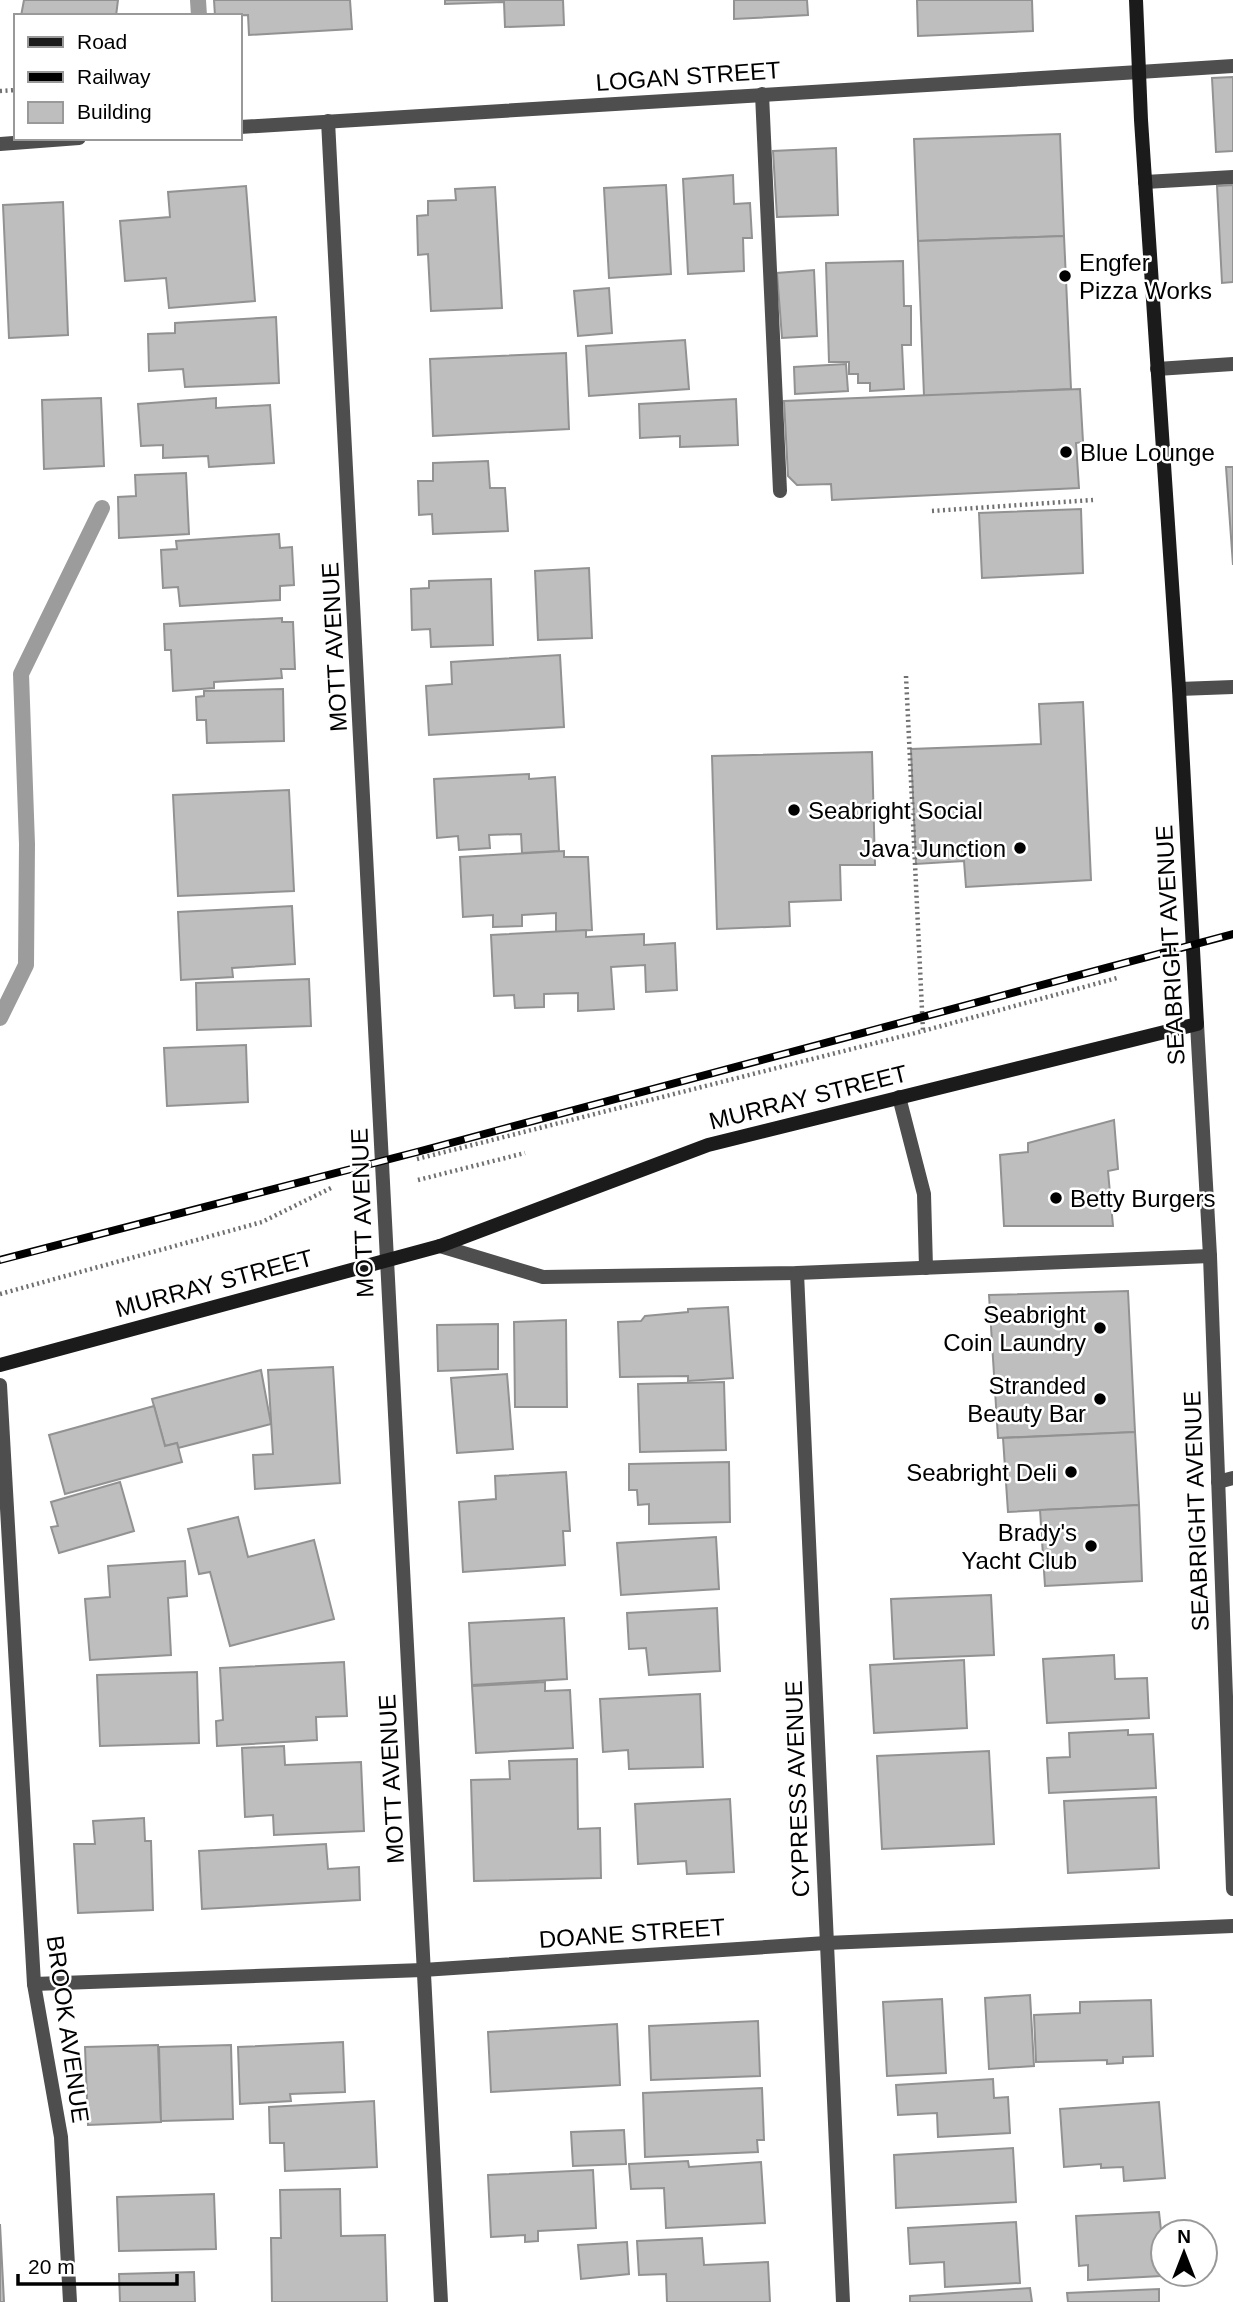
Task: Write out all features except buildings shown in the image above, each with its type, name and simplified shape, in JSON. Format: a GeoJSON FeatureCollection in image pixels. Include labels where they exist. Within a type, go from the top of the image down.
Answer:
{"type":"FeatureCollection","features":[{"type":"Feature","properties":{"kind":"main road","name":"SEABRIGHT AVENUE"},"geometry":{"type":"LineString","coordinates":[[1136,0],[1197,1024]]}},
{"type":"Feature","properties":{"kind":"main road","name":"MURRAY STREET"},"geometry":{"type":"LineString","coordinates":[[0,1365],[440,1246],[708,1145],[1197,1024]]}},
{"type":"Feature","properties":{"kind":"street","name":"LOGAN STREET"},"geometry":{"type":"LineString","coordinates":[[242,127],[1233,66]]}},
{"type":"Feature","properties":{"kind":"street"},"geometry":{"type":"LineString","coordinates":[[762,94],[780,491]]}},
{"type":"Feature","properties":{"kind":"street","name":"MOTT AVENUE"},"geometry":{"type":"LineString","coordinates":[[328,121],[442,2302]]}},
{"type":"Feature","properties":{"kind":"street"},"geometry":{"type":"LineString","coordinates":[[0,144],[53,140]]}},
{"type":"Feature","properties":{"kind":"street"},"geometry":{"type":"LineString","coordinates":[[1145,182],[1233,177]]}},
{"type":"Feature","properties":{"kind":"street"},"geometry":{"type":"LineString","coordinates":[[1157,369],[1233,364]]}},
{"type":"Feature","properties":{"kind":"street"},"geometry":{"type":"LineString","coordinates":[[1179,689],[1233,687]]}},
{"type":"Feature","properties":{"kind":"street","name":"SEABRIGHT AVENUE"},"geometry":{"type":"LineString","coordinates":[[1197,1024],[1210,1256],[1233,1889]]}},
{"type":"Feature","properties":{"kind":"street"},"geometry":{"type":"LineString","coordinates":[[899,1097],[924,1194],[926,1268]]}},
{"type":"Feature","properties":{"kind":"street"},"geometry":{"type":"LineString","coordinates":[[440,1246],[543,1277],[797,1273],[1210,1256]]}},
{"type":"Feature","properties":{"kind":"street","name":"CYPRESS AVENUE"},"geometry":{"type":"LineString","coordinates":[[797,1273],[843,2302]]}},
{"type":"Feature","properties":{"kind":"street","name":"BROOK AVENUE"},"geometry":{"type":"LineString","coordinates":[[0,1385],[34,1984],[61,2137],[70,2302]]}},
{"type":"Feature","properties":{"kind":"street"},"geometry":{"type":"LineString","coordinates":[[1218,1482],[1233,1478]]}},
{"type":"Feature","properties":{"kind":"street","name":"DOANE STREET"},"geometry":{"type":"LineString","coordinates":[[34,1984],[423,1970],[826,1943],[1233,1926]]}},
{"type":"Feature","properties":{"kind":"path"},"geometry":{"type":"LineString","coordinates":[[932,510],[1093,500]]}},
{"type":"Feature","properties":{"kind":"path"},"geometry":{"type":"LineString","coordinates":[[906,676],[923,1031]]}},
{"type":"Feature","properties":{"kind":"path"},"geometry":{"type":"LineString","coordinates":[[417,1159],[923,1031],[1117,978]]}},
{"type":"Feature","properties":{"kind":"path"},"geometry":{"type":"LineString","coordinates":[[418,1181],[525,1153]]}},
{"type":"Feature","properties":{"kind":"path"},"geometry":{"type":"LineString","coordinates":[[0,1294],[262,1222],[333,1187]]}},
{"type":"Feature","properties":{"kind":"waterway"},"geometry":{"type":"LineString","coordinates":[[198,0],[199,14]]}},
{"type":"Feature","properties":{"kind":"waterway"},"geometry":{"type":"LineString","coordinates":[[0,1018],[26,965],[27,844],[21,674],[102,508]]}},
{"type":"Feature","properties":{"kind":"railway"},"geometry":{"type":"LineString","coordinates":[[0,1260],[417,1152],[1233,934]]}},
{"type":"Feature","properties":{"kind":"place","name":"Engfer Pizza Works"},"geometry":{"type":"Point","coordinates":[1065,276]}},
{"type":"Feature","properties":{"kind":"place","name":"Blue Lounge"},"geometry":{"type":"Point","coordinates":[1066,452]}},
{"type":"Feature","properties":{"kind":"place","name":"Seabright Social"},"geometry":{"type":"Point","coordinates":[794,810]}},
{"type":"Feature","properties":{"kind":"place","name":"Java Junction"},"geometry":{"type":"Point","coordinates":[1020,848]}},
{"type":"Feature","properties":{"kind":"place","name":"Betty Burgers"},"geometry":{"type":"Point","coordinates":[1056,1198]}},
{"type":"Feature","properties":{"kind":"place","name":"Seabright Coin Laundry"},"geometry":{"type":"Point","coordinates":[1100,1328]}},
{"type":"Feature","properties":{"kind":"place","name":"Stranded Beauty Bar"},"geometry":{"type":"Point","coordinates":[1100,1399]}},
{"type":"Feature","properties":{"kind":"place","name":"Seabright Deli"},"geometry":{"type":"Point","coordinates":[1071,1472]}},
{"type":"Feature","properties":{"kind":"place","name":"Brady's Yacht Club"},"geometry":{"type":"Point","coordinates":[1091,1546]}}]}
